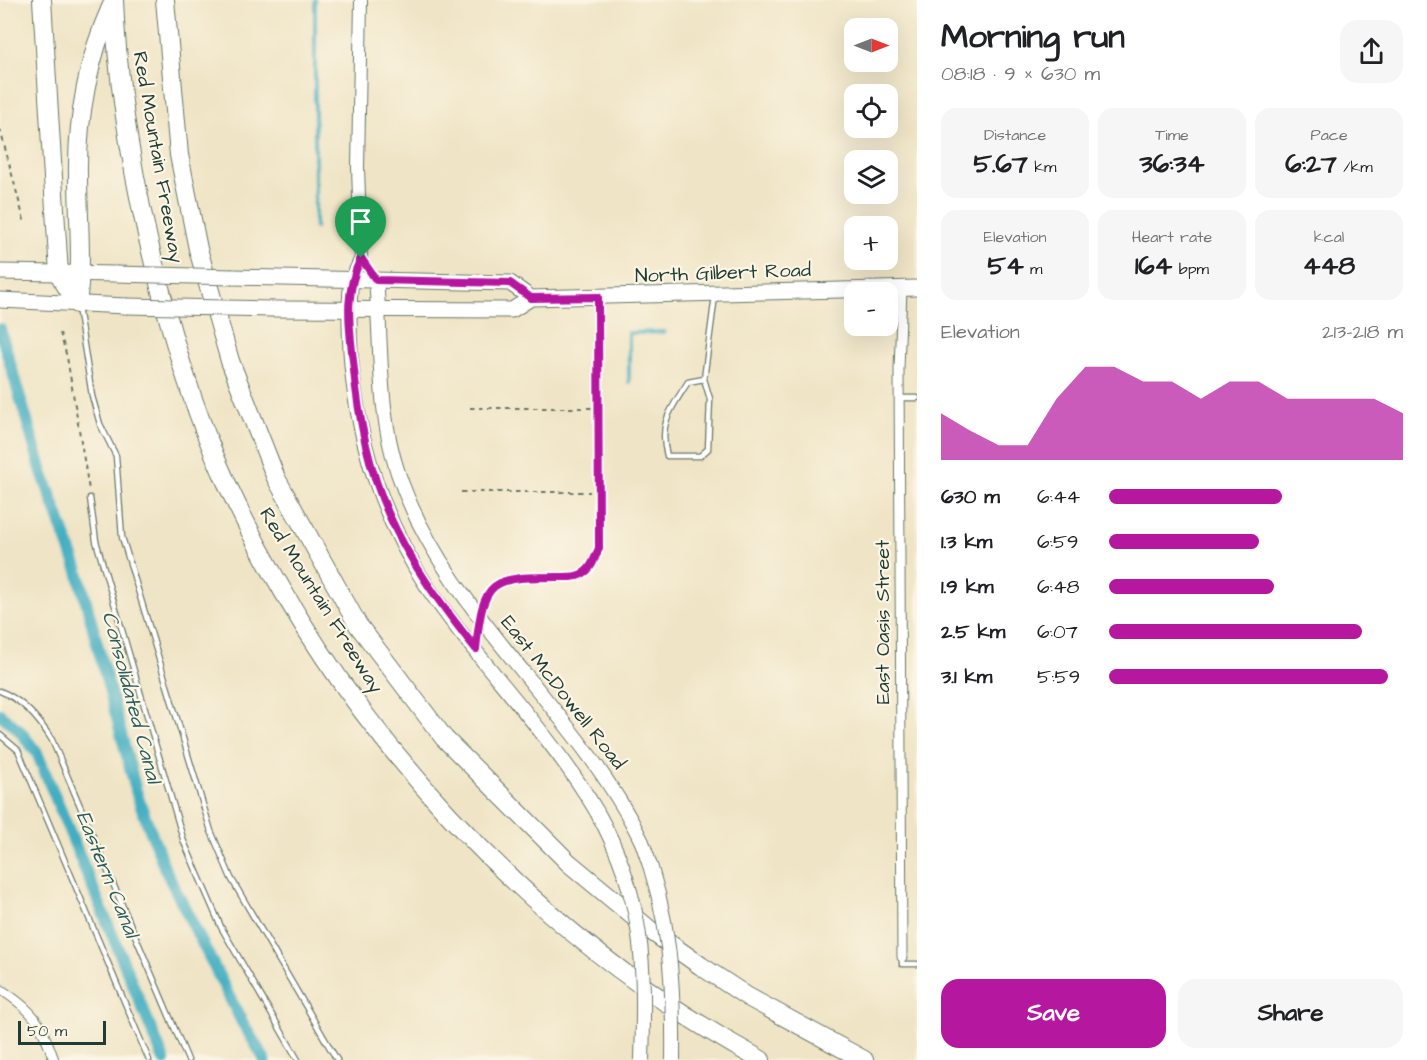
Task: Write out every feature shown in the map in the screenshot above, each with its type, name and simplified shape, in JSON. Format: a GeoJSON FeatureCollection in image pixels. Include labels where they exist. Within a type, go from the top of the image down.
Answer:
{"type":"FeatureCollection","features":[{"type":"Feature","properties":{"kind":"highway"},"geometry":{"type":"LineString","coordinates":[[42,0],[59,274],[77,304]]}},
{"type":"Feature","properties":{"kind":"highway"},"geometry":{"type":"LineString","coordinates":[[77,304],[81,273],[77,173],[80,121],[95,51],[114,0]]}},
{"type":"Feature","properties":{"kind":"highway","name":"Red Mountain Freeway"},"geometry":{"type":"LineString","coordinates":[[114,0],[120,85],[130,147],[162,302],[205,430],[228,486],[276,576],[345,687],[408,769],[487,857],[622,972],[761,1060]]}},
{"type":"Feature","properties":{"kind":"highway","name":"Red Mountain Freeway"},"geometry":{"type":"LineString","coordinates":[[165,0],[179,155],[198,249],[230,361],[276,478],[358,624],[444,738],[569,863],[650,930],[701,966],[748,997],[864,1060]]}},
{"type":"Feature","properties":{"kind":"main road"},"geometry":{"type":"LineString","coordinates":[[3,272],[510,283],[531,298]]}},
{"type":"Feature","properties":{"kind":"main road"},"geometry":{"type":"LineString","coordinates":[[351,279],[349,310],[358,410],[375,484],[392,526],[431,592],[571,771],[610,835],[623,867],[638,919],[645,979],[642,1060]]}},
{"type":"Feature","properties":{"kind":"main road","name":"East McDowell Road"},"geometry":{"type":"LineString","coordinates":[[376,280],[383,405],[398,472],[435,549],[479,613],[588,751],[612,786],[642,842],[655,877],[670,948],[674,1001],[673,1060]]}},
{"type":"Feature","properties":{"kind":"main road","name":"North Gilbert Road"},"geometry":{"type":"LineString","coordinates":[[0,300],[126,306],[273,309],[512,310],[531,298],[910,288]]}},
{"type":"Feature","properties":{"kind":"street"},"geometry":{"type":"LineString","coordinates":[[351,279],[361,258],[358,167],[361,0]]}},
{"type":"Feature","properties":{"kind":"street","name":"East McDowell Road"},"geometry":{"type":"LineString","coordinates":[[361,258],[376,280]]}},
{"type":"Feature","properties":{"kind":"street","name":"East Oasis Street"},"geometry":{"type":"LineString","coordinates":[[902,957],[899,398],[910,288]]}},
{"type":"Feature","properties":{"kind":"street"},"geometry":{"type":"LineString","coordinates":[[0,989],[22,1003],[39,1021],[54,1060]]}},
{"type":"Feature","properties":{"kind":"lane"},"geometry":{"type":"LineString","coordinates":[[704,379],[688,382],[666,417],[662,438],[667,456],[700,456],[708,449],[710,399],[704,379],[715,294]]}},
{"type":"Feature","properties":{"kind":"lane"},"geometry":{"type":"LineString","coordinates":[[476,649],[479,613],[488,593],[502,581],[514,577],[573,577],[586,572],[599,548],[598,297]]}},
{"type":"Feature","properties":{"kind":"lane"},"geometry":{"type":"LineString","coordinates":[[77,304],[92,396],[100,424],[116,456],[122,537],[211,831],[231,878],[337,1060]]}},
{"type":"Feature","properties":{"kind":"lane"},"geometry":{"type":"LineString","coordinates":[[899,398],[917,398]]}},
{"type":"Feature","properties":{"kind":"lane"},"geometry":{"type":"LineString","coordinates":[[90,498],[99,552],[184,842],[221,927],[298,1060]]}},
{"type":"Feature","properties":{"kind":"lane"},"geometry":{"type":"LineString","coordinates":[[0,691],[24,705],[38,719],[52,740],[188,1060]]}},
{"type":"Feature","properties":{"kind":"lane"},"geometry":{"type":"LineString","coordinates":[[0,735],[18,750],[149,1060]]}},
{"type":"Feature","properties":{"kind":"lane"},"geometry":{"type":"LineString","coordinates":[[902,957],[902,964],[917,964]]}},
{"type":"Feature","properties":{"kind":"path"},"geometry":{"type":"LineString","coordinates":[[0,129],[25,224]]}},
{"type":"Feature","properties":{"kind":"path"},"geometry":{"type":"LineString","coordinates":[[60,333],[67,357],[90,498]]}},
{"type":"Feature","properties":{"kind":"path"},"geometry":{"type":"LineString","coordinates":[[470,408],[598,408]]}},
{"type":"Feature","properties":{"kind":"path"},"geometry":{"type":"LineString","coordinates":[[461,492],[599,492]]}},
{"type":"Feature","properties":{"kind":"waterway"},"geometry":{"type":"LineString","coordinates":[[315,0],[315,228]]}},
{"type":"Feature","properties":{"kind":"waterway","name":"Consolidated Canal"},"geometry":{"type":"LineString","coordinates":[[0,329],[42,472],[78,571],[138,798],[165,869],[242,1022],[265,1060]]}},
{"type":"Feature","properties":{"kind":"waterway"},"geometry":{"type":"LineString","coordinates":[[629,382],[629,333],[664,332]]}},
{"type":"Feature","properties":{"kind":"waterway","name":"Eastern Canal"},"geometry":{"type":"LineString","coordinates":[[0,714],[19,730],[37,753],[164,1060]]}},
{"type":"Feature","properties":{"kind":"route"},"geometry":{"type":"LineString","coordinates":[[361,258],[376,280],[510,283],[531,298],[598,297],[599,548],[586,572],[573,577],[514,577],[502,581],[488,593],[479,613],[476,649],[431,592],[412,562],[392,526],[375,484],[358,410],[350,333],[351,279],[361,258]]}}]}
